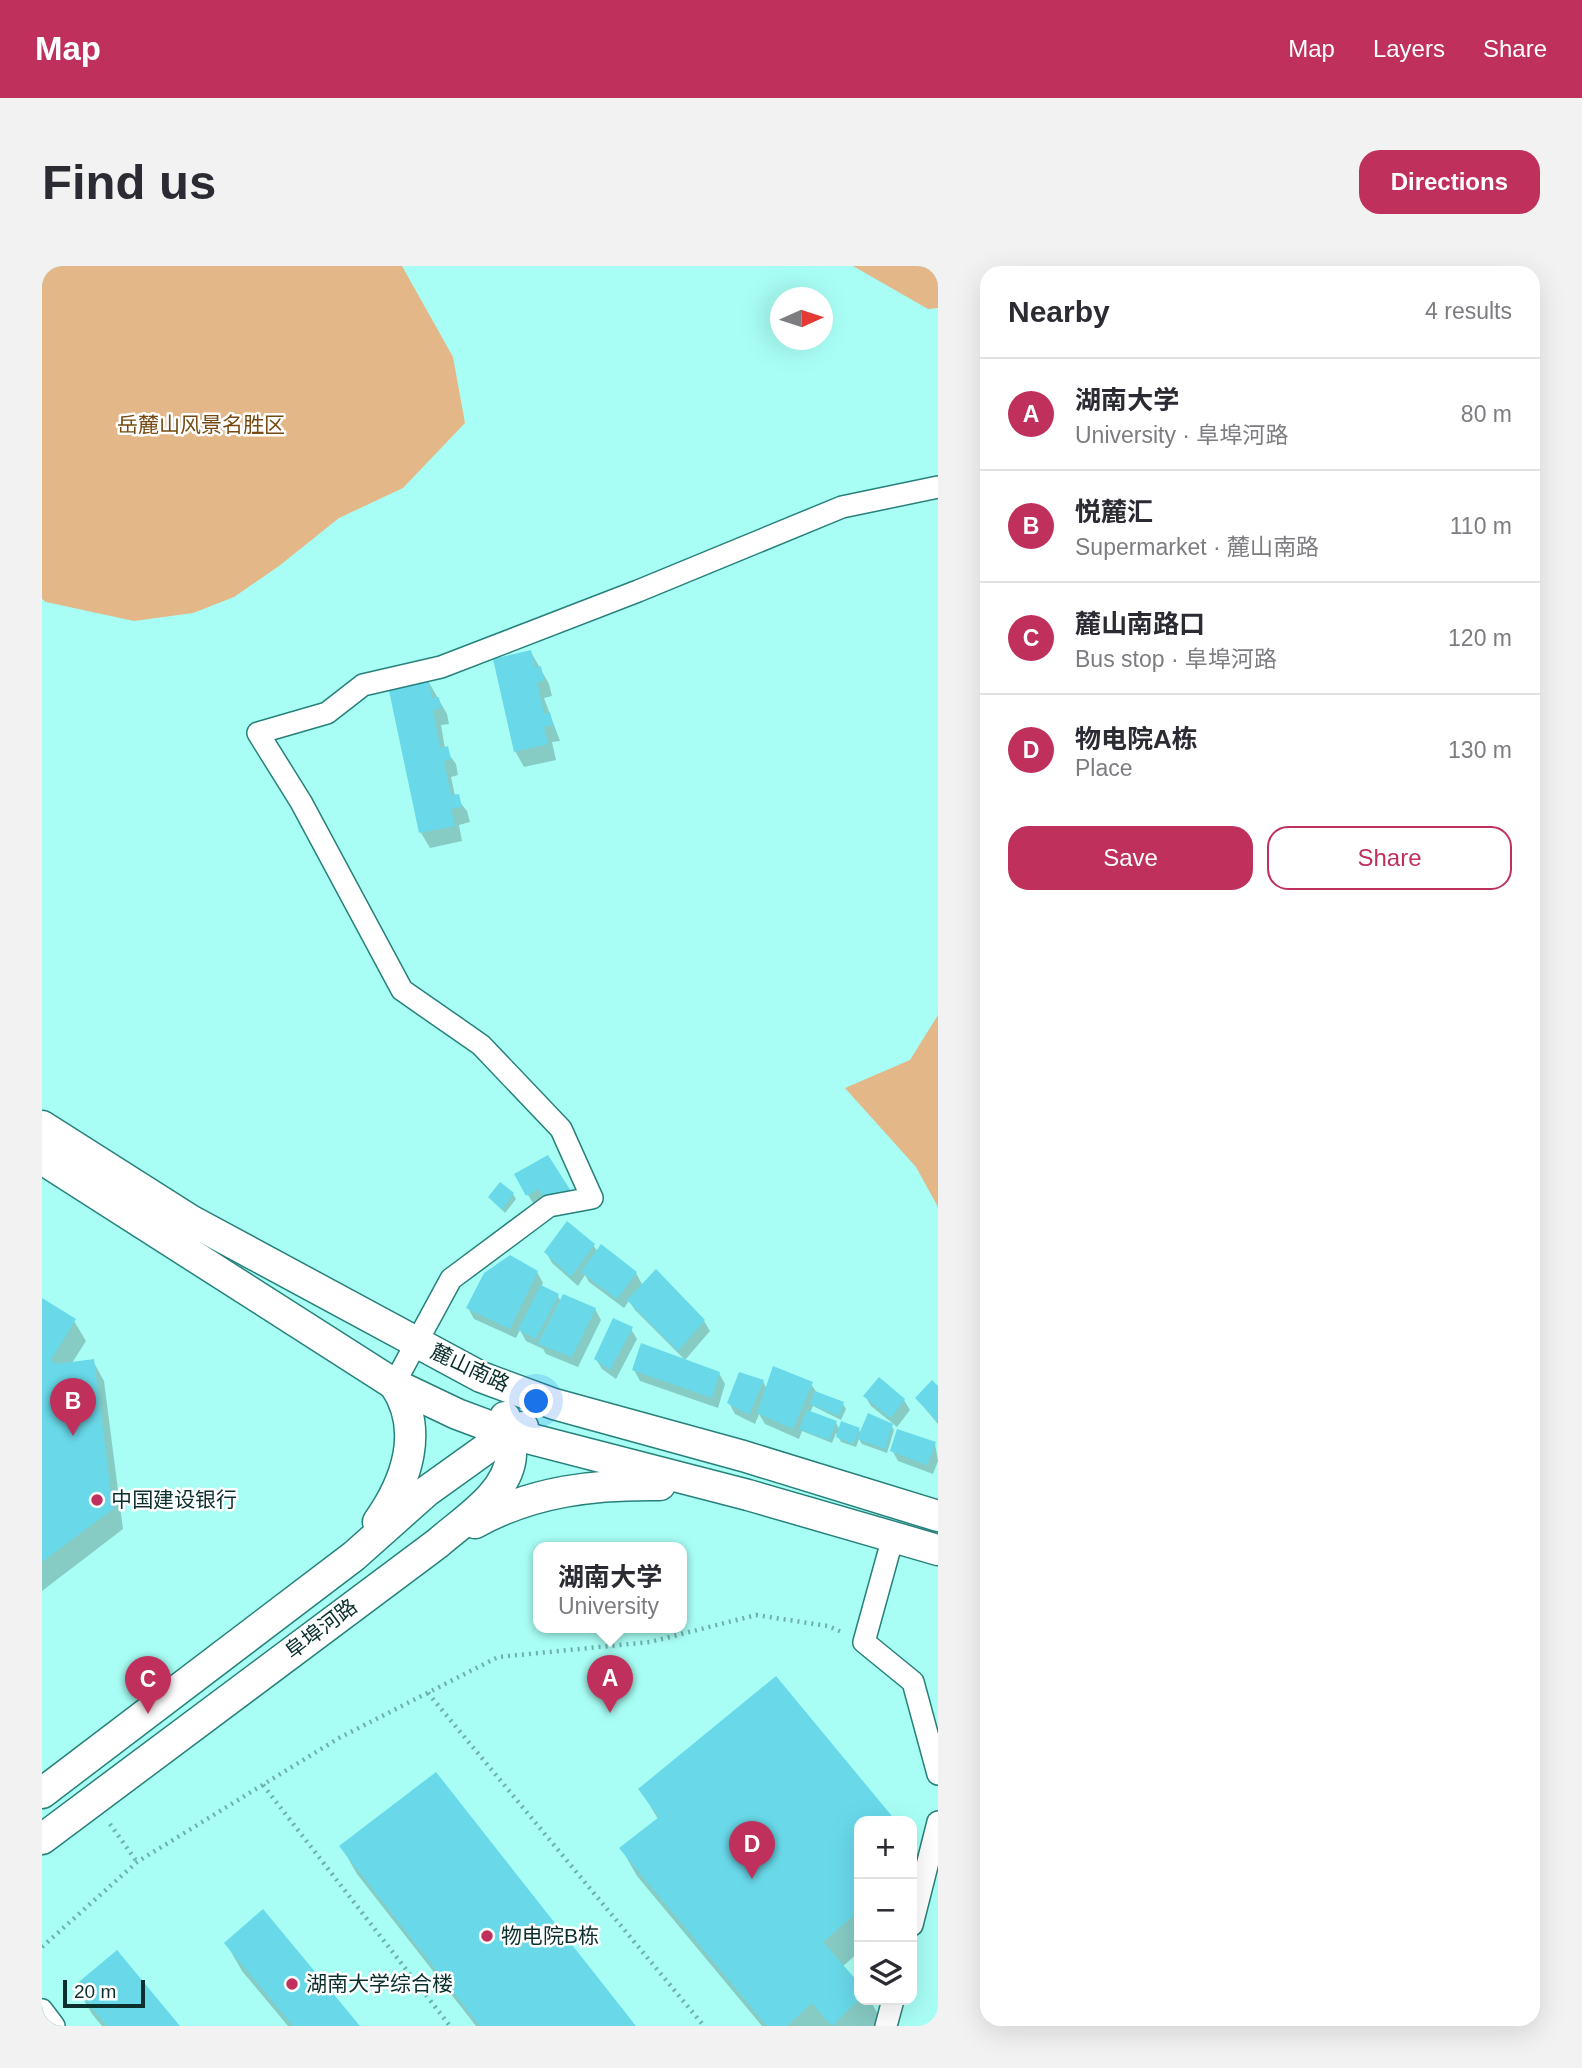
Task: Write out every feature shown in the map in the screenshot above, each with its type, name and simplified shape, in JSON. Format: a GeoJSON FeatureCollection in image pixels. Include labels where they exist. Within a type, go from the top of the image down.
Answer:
{"type":"FeatureCollection","features":[{"type":"Feature","properties":{"kind":"main road","name":"麓山南路"},"geometry":{"type":"LineString","coordinates":[[42,1126],[190,1220],[481,1377],[595,1415],[938,1516]]}},
{"type":"Feature","properties":{"kind":"main road"},"geometry":{"type":"LineString","coordinates":[[42,1159],[394,1384],[457,1413],[508,1433],[748,1495],[938,1550]]}},
{"type":"Feature","properties":{"kind":"main road","name":"阜埠河路"},"geometry":{"type":"LineString","coordinates":[[42,1839],[438,1543],[489,1499],[505,1477],[511,1456],[508,1433],[496,1392],[481,1377]]}},
{"type":"Feature","properties":{"kind":"main road"},"geometry":{"type":"LineString","coordinates":[[354,1556],[404,1481],[411,1449],[409,1422],[405,1399],[394,1384]]}},
{"type":"Feature","properties":{"kind":"main road"},"geometry":{"type":"LineString","coordinates":[[42,1793],[354,1556],[427,1491],[508,1433],[544,1419],[595,1415]]}},
{"type":"Feature","properties":{"kind":"main road"},"geometry":{"type":"LineString","coordinates":[[438,1543],[496,1511],[538,1496],[607,1484],[668,1485],[748,1495]]}},
{"type":"Feature","properties":{"kind":"street"},"geometry":{"type":"LineString","coordinates":[[394,1384],[451,1279],[549,1206],[592,1198],[562,1129],[481,1045],[402,990],[301,802],[258,733],[327,713],[363,685],[441,667],[638,591],[842,507],[938,487]]}},
{"type":"Feature","properties":{"kind":"street"},"geometry":{"type":"LineString","coordinates":[[893,1537],[864,1642],[913,1682],[938,1774]]}},
{"type":"Feature","properties":{"kind":"street"},"geometry":{"type":"LineString","coordinates":[[917,1905],[938,1822]]}},
{"type":"Feature","properties":{"kind":"street"},"geometry":{"type":"LineString","coordinates":[[886,2026],[891,2005]]}},
{"type":"Feature","properties":{"kind":"street"},"geometry":{"type":"LineString","coordinates":[[42,2010],[54,2026]]}},
{"type":"Feature","properties":{"kind":"path"},"geometry":{"type":"LineString","coordinates":[[687,1633],[756,1615],[828,1626],[864,1642]]}},
{"type":"Feature","properties":{"kind":"path"},"geometry":{"type":"LineString","coordinates":[[42,1947],[137,1862],[339,1738],[498,1657],[650,1642],[685,1633]]}},
{"type":"Feature","properties":{"kind":"path"},"geometry":{"type":"LineString","coordinates":[[428,1693],[704,2026]]}},
{"type":"Feature","properties":{"kind":"path"},"geometry":{"type":"LineString","coordinates":[[263,1785],[450,2026]]}},
{"type":"Feature","properties":{"kind":"path"},"geometry":{"type":"LineString","coordinates":[[94,1800],[137,1862]]}},
{"type":"Feature","properties":{"kind":"green space","name":"岳麓山风景名胜区"},"geometry":{"type":"Polygon","coordinates":[[[42,266],[402,266],[453,357],[465,423],[403,488],[339,518],[279,566],[234,597],[193,613],[134,621],[46,602],[42,599],[42,266]]]}},
{"type":"Feature","properties":{"kind":"green space"},"geometry":{"type":"Polygon","coordinates":[[[853,266],[938,266],[938,308],[928,309],[853,266]]]}},
{"type":"Feature","properties":{"kind":"green space"},"geometry":{"type":"Polygon","coordinates":[[[938,1015],[938,1207],[916,1167],[845,1088],[910,1060],[938,1015]]]}},
{"type":"Feature","properties":{"kind":"building"},"geometry":{"type":"Polygon","coordinates":[[[531,650],[535,668],[541,666],[544,681],[537,682],[544,714],[550,712],[553,725],[544,727],[548,744],[514,752],[493,659],[531,650]]]}},
{"type":"Feature","properties":{"kind":"building"},"geometry":{"type":"Polygon","coordinates":[[[428,677],[432,698],[439,697],[441,708],[433,710],[440,748],[448,746],[451,759],[444,761],[451,795],[459,794],[462,807],[451,809],[455,826],[419,833],[388,686],[428,677]]]}},
{"type":"Feature","properties":{"kind":"building"},"geometry":{"type":"Polygon","coordinates":[[[548,1155],[571,1191],[549,1206],[539,1189],[526,1196],[514,1174],[548,1155]]]}},
{"type":"Feature","properties":{"kind":"building"},"geometry":{"type":"Polygon","coordinates":[[[500,1182],[514,1193],[502,1210],[488,1197],[500,1182]]]}},
{"type":"Feature","properties":{"kind":"building"},"geometry":{"type":"Polygon","coordinates":[[[567,1221],[595,1244],[571,1277],[544,1252],[567,1221]]]}},
{"type":"Feature","properties":{"kind":"building"},"geometry":{"type":"Polygon","coordinates":[[[601,1244],[637,1272],[617,1299],[581,1272],[601,1244]]]}},
{"type":"Feature","properties":{"kind":"building"},"geometry":{"type":"Polygon","coordinates":[[[510,1255],[538,1271],[510,1329],[466,1308],[484,1273],[510,1255]]]}},
{"type":"Feature","properties":{"kind":"building"},"geometry":{"type":"Polygon","coordinates":[[[656,1269],[705,1320],[678,1351],[627,1300],[656,1269]]]}},
{"type":"Feature","properties":{"kind":"building"},"geometry":{"type":"Polygon","coordinates":[[[541,1285],[559,1294],[536,1339],[518,1330],[541,1285]]]}},
{"type":"Feature","properties":{"kind":"building"},"geometry":{"type":"Polygon","coordinates":[[[563,1294],[596,1308],[572,1357],[538,1344],[563,1294]]]}},
{"type":"Feature","properties":{"kind":"building"},"geometry":{"type":"Polygon","coordinates":[[[42,1298],[76,1319],[51,1360],[56,1364],[94,1359],[113,1509],[42,1562],[42,1298]]]}},
{"type":"Feature","properties":{"kind":"building"},"geometry":{"type":"Polygon","coordinates":[[[613,1318],[633,1327],[610,1370],[594,1359],[613,1318]]]}},
{"type":"Feature","properties":{"kind":"building"},"geometry":{"type":"Polygon","coordinates":[[[641,1343],[720,1372],[712,1398],[632,1370],[641,1343]]]}},
{"type":"Feature","properties":{"kind":"building"},"geometry":{"type":"Polygon","coordinates":[[[773,1366],[813,1382],[793,1429],[757,1413],[773,1366]]]}},
{"type":"Feature","properties":{"kind":"building"},"geometry":{"type":"Polygon","coordinates":[[[739,1372],[764,1380],[749,1415],[727,1403],[739,1372]]]}},
{"type":"Feature","properties":{"kind":"building"},"geometry":{"type":"Polygon","coordinates":[[[879,1377],[905,1399],[891,1418],[863,1396],[879,1377]]]}},
{"type":"Feature","properties":{"kind":"building"},"geometry":{"type":"Polygon","coordinates":[[[932,1380],[938,1386],[938,1422],[915,1398],[932,1380]]]}},
{"type":"Feature","properties":{"kind":"building"},"geometry":{"type":"Polygon","coordinates":[[[815,1391],[844,1402],[839,1416],[810,1404],[815,1391]]]}},
{"type":"Feature","properties":{"kind":"building"},"geometry":{"type":"Polygon","coordinates":[[[807,1410],[837,1421],[829,1440],[799,1429],[807,1410]]]}},
{"type":"Feature","properties":{"kind":"building"},"geometry":{"type":"Polygon","coordinates":[[[868,1413],[893,1424],[885,1449],[857,1439],[868,1413]]]}},
{"type":"Feature","properties":{"kind":"building"},"geometry":{"type":"Polygon","coordinates":[[[841,1421],[860,1428],[853,1444],[836,1437],[841,1421]]]}},
{"type":"Feature","properties":{"kind":"building"},"geometry":{"type":"Polygon","coordinates":[[[897,1429],[936,1442],[927,1465],[890,1451],[897,1429]]]}},
{"type":"Feature","properties":{"kind":"building"},"geometry":{"type":"Polygon","coordinates":[[[776,1676],[892,1816],[854,1816],[854,1915],[823,1942],[854,1977],[854,2004],[832,2026],[812,2003],[787,2026],[767,2026],[619,1848],[659,1817],[638,1789],[776,1676]]]}},
{"type":"Feature","properties":{"kind":"building","name":"物电院B栋"},"geometry":{"type":"Polygon","coordinates":[[[436,1772],[636,2026],[480,2026],[339,1846],[436,1772]]]}},
{"type":"Feature","properties":{"kind":"building","name":"湖南大学综合楼"},"geometry":{"type":"Polygon","coordinates":[[[263,1909],[360,2026],[293,2026],[224,1943],[263,1909]]]}},
{"type":"Feature","properties":{"kind":"building"},"geometry":{"type":"Polygon","coordinates":[[[117,1950],[180,2026],[107,2026],[74,1986],[117,1950]]]}},
{"type":"Feature","properties":{"kind":"place","name":"悦麓汇"},"geometry":{"type":"Point","coordinates":[73,1436]}},
{"type":"Feature","properties":{"kind":"place","name":"中国建设银行"},"geometry":{"type":"Point","coordinates":[97,1500]}},
{"type":"Feature","properties":{"kind":"place","name":"湖南大学"},"geometry":{"type":"Point","coordinates":[610,1713]}},
{"type":"Feature","properties":{"kind":"place","name":"麓山南路口"},"geometry":{"type":"Point","coordinates":[148,1714]}},
{"type":"Feature","properties":{"kind":"place","name":"物电院A栋"},"geometry":{"type":"Point","coordinates":[752,1879]}},
{"type":"Feature","properties":{"kind":"place","name":"物电院B栋"},"geometry":{"type":"Point","coordinates":[487,1936]}},
{"type":"Feature","properties":{"kind":"place","name":"湖南大学综合楼"},"geometry":{"type":"Point","coordinates":[292,1984]}}]}
